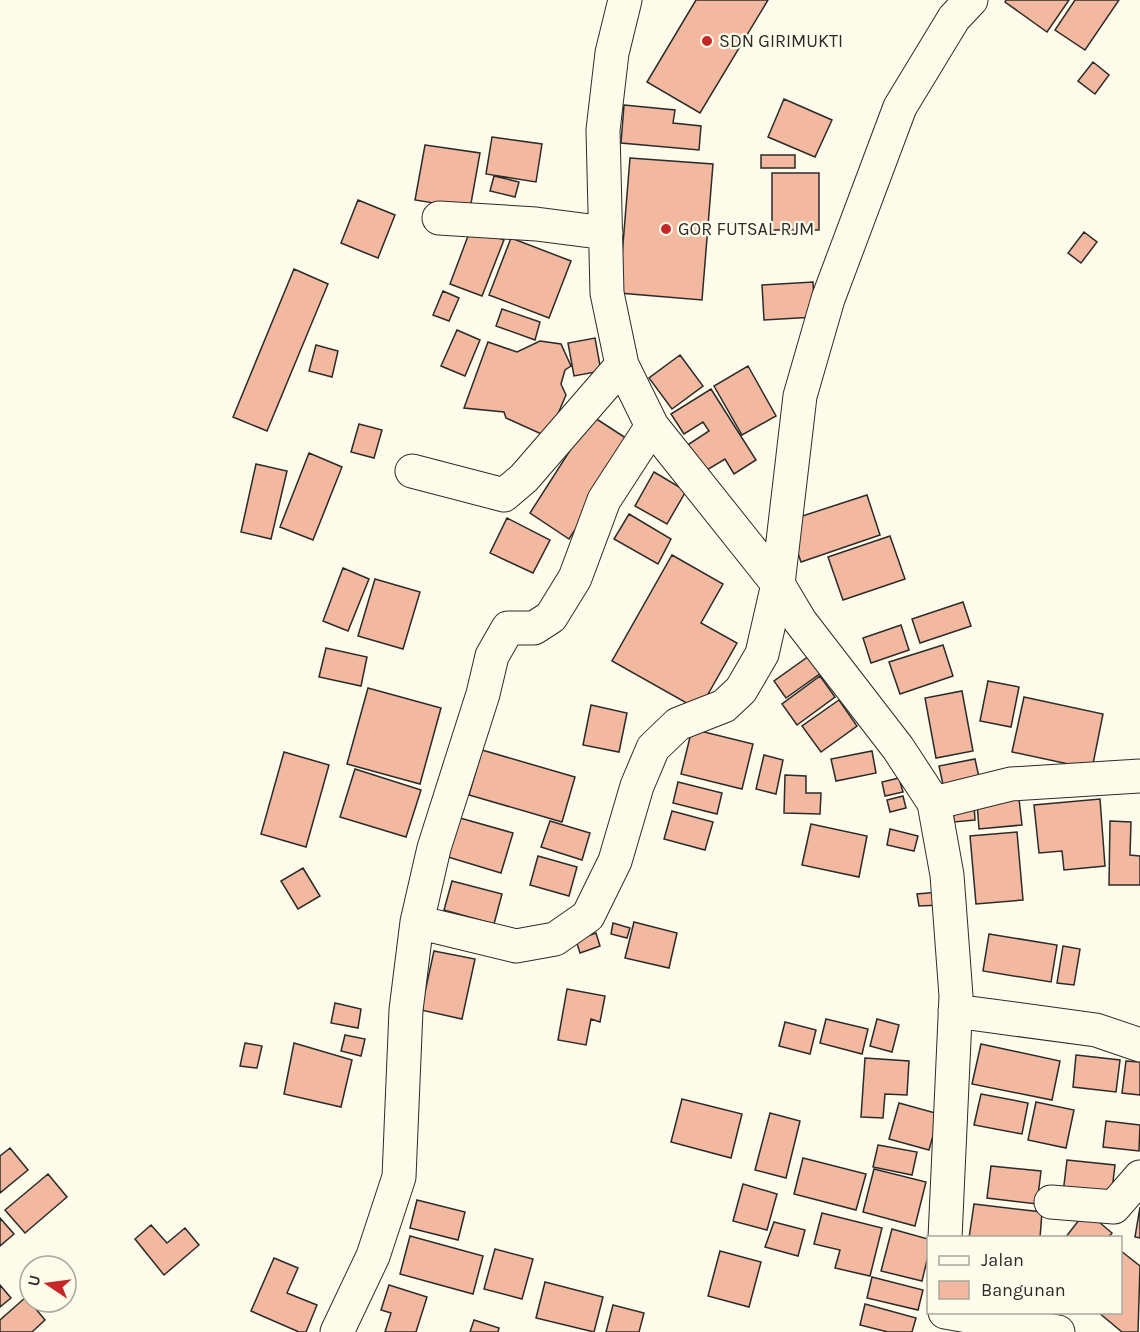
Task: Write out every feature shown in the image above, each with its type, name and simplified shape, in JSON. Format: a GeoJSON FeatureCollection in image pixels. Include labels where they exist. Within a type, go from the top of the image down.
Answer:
{"type":"FeatureCollection","features":[{"type":"Feature","properties":{"kind":"street"},"geometry":{"type":"LineString","coordinates":[[625,0],[612,53],[603,130],[607,293],[622,365],[652,426],[778,584],[800,621],[898,748],[934,803],[947,875],[956,1011],[945,1236]]}},
{"type":"Feature","properties":{"kind":"street"},"geometry":{"type":"LineString","coordinates":[[417,922],[516,946],[555,939],[588,916],[615,861],[637,786],[653,748],[678,724],[724,706],[741,690],[762,654],[778,584],[800,396],[828,299],[900,107],[954,18],[971,0]]}},
{"type":"Feature","properties":{"kind":"street"},"geometry":{"type":"LineString","coordinates":[[439,218],[536,224],[606,233]]}},
{"type":"Feature","properties":{"kind":"street"},"geometry":{"type":"LineString","coordinates":[[412,471],[504,495],[524,478],[622,365]]}},
{"type":"Feature","properties":{"kind":"street"},"geometry":{"type":"LineString","coordinates":[[337,1332],[373,1256],[399,1177],[406,1010],[417,922],[434,848],[496,648],[508,628],[534,628],[550,617],[575,578],[604,500],[652,426]]}},
{"type":"Feature","properties":{"kind":"street"},"geometry":{"type":"LineString","coordinates":[[934,803],[1011,784],[1140,776]]}},
{"type":"Feature","properties":{"kind":"street"},"geometry":{"type":"LineString","coordinates":[[956,1011],[1096,1030],[1140,1045]]}},
{"type":"Feature","properties":{"kind":"street"},"geometry":{"type":"LineString","coordinates":[[1051,1202],[1114,1207],[1140,1177]]}},
{"type":"Feature","properties":{"kind":"street"},"geometry":{"type":"LineString","coordinates":[[938,1332],[939,1314]]}},
{"type":"Feature","properties":{"kind":"street"},"geometry":{"type":"LineString","coordinates":[[956,1314],[1058,1332]]}},
{"type":"Feature","properties":{"kind":"building","name":"SDN GIRIMUKTI"},"geometry":{"type":"Polygon","coordinates":[[[696,0],[768,0],[700,113],[647,82],[696,0]]]}},
{"type":"Feature","properties":{"kind":"building"},"geometry":{"type":"Polygon","coordinates":[[[1006,0],[1069,0],[1047,32],[1005,2],[1006,0]]]}},
{"type":"Feature","properties":{"kind":"building"},"geometry":{"type":"Polygon","coordinates":[[[1075,0],[1119,0],[1085,50],[1055,30],[1075,0]]]}},
{"type":"Feature","properties":{"kind":"building"},"geometry":{"type":"Polygon","coordinates":[[[1093,62],[1109,75],[1095,94],[1078,81],[1093,62]]]}},
{"type":"Feature","properties":{"kind":"building"},"geometry":{"type":"Polygon","coordinates":[[[784,99],[832,120],[815,157],[768,137],[784,99]]]}},
{"type":"Feature","properties":{"kind":"building"},"geometry":{"type":"Polygon","coordinates":[[[624,105],[675,110],[673,123],[701,126],[699,150],[621,143],[624,105]]]}},
{"type":"Feature","properties":{"kind":"building"},"geometry":{"type":"Polygon","coordinates":[[[492,137],[542,144],[536,182],[486,174],[492,137]]]}},
{"type":"Feature","properties":{"kind":"building"},"geometry":{"type":"Polygon","coordinates":[[[425,145],[480,153],[470,209],[415,200],[425,145]]]}},
{"type":"Feature","properties":{"kind":"building"},"geometry":{"type":"Polygon","coordinates":[[[761,155],[795,155],[795,168],[761,168],[761,155]]]}},
{"type":"Feature","properties":{"kind":"building","name":"GOR FUTSAL RJM"},"geometry":{"type":"Polygon","coordinates":[[[630,158],[713,164],[702,300],[619,293],[630,158]]]}},
{"type":"Feature","properties":{"kind":"building"},"geometry":{"type":"Polygon","coordinates":[[[772,173],[819,173],[819,230],[772,230],[772,173]]]}},
{"type":"Feature","properties":{"kind":"building"},"geometry":{"type":"Polygon","coordinates":[[[494,176],[519,182],[515,197],[490,191],[494,176]]]}},
{"type":"Feature","properties":{"kind":"building"},"geometry":{"type":"Polygon","coordinates":[[[358,200],[395,215],[378,258],[341,243],[358,200]]]}},
{"type":"Feature","properties":{"kind":"building"},"geometry":{"type":"Polygon","coordinates":[[[471,228],[504,240],[482,296],[450,284],[471,228]]]}},
{"type":"Feature","properties":{"kind":"building"},"geometry":{"type":"Polygon","coordinates":[[[1084,232],[1097,242],[1081,263],[1068,253],[1084,232]]]}},
{"type":"Feature","properties":{"kind":"building"},"geometry":{"type":"Polygon","coordinates":[[[511,238],[571,261],[549,318],[489,295],[511,238]]]}},
{"type":"Feature","properties":{"kind":"building"},"geometry":{"type":"Polygon","coordinates":[[[294,269],[328,284],[267,431],[233,417],[294,269]]]}},
{"type":"Feature","properties":{"kind":"building"},"geometry":{"type":"Polygon","coordinates":[[[813,282],[815,317],[764,320],[762,285],[813,282]]]}},
{"type":"Feature","properties":{"kind":"building"},"geometry":{"type":"Polygon","coordinates":[[[443,291],[459,298],[449,321],[433,315],[443,291]]]}},
{"type":"Feature","properties":{"kind":"building"},"geometry":{"type":"Polygon","coordinates":[[[502,309],[540,322],[535,340],[496,326],[502,309]]]}},
{"type":"Feature","properties":{"kind":"building"},"geometry":{"type":"Polygon","coordinates":[[[457,330],[480,340],[465,376],[441,366],[457,330]]]}},
{"type":"Feature","properties":{"kind":"building"},"geometry":{"type":"Polygon","coordinates":[[[595,338],[601,371],[574,376],[568,343],[595,338]]]}},
{"type":"Feature","properties":{"kind":"building"},"geometry":{"type":"Polygon","coordinates":[[[540,341],[561,344],[571,366],[565,370],[561,384],[566,395],[548,437],[506,418],[504,412],[464,408],[488,342],[517,352],[540,341]]]}},
{"type":"Feature","properties":{"kind":"building"},"geometry":{"type":"Polygon","coordinates":[[[316,345],[338,351],[332,377],[309,371],[316,345]]]}},
{"type":"Feature","properties":{"kind":"building"},"geometry":{"type":"Polygon","coordinates":[[[680,355],[703,386],[672,409],[649,378],[680,355]]]}},
{"type":"Feature","properties":{"kind":"building"},"geometry":{"type":"Polygon","coordinates":[[[748,366],[776,416],[742,435],[714,386],[748,366]]]}},
{"type":"Feature","properties":{"kind":"building"},"geometry":{"type":"Polygon","coordinates":[[[711,389],[756,460],[734,474],[725,459],[702,473],[686,446],[709,431],[703,422],[684,434],[671,414],[711,389]]]}},
{"type":"Feature","properties":{"kind":"building"},"geometry":{"type":"Polygon","coordinates":[[[592,416],[632,442],[569,539],[530,513],[592,416]]]}},
{"type":"Feature","properties":{"kind":"building"},"geometry":{"type":"Polygon","coordinates":[[[359,424],[382,430],[374,458],[351,452],[359,424]]]}},
{"type":"Feature","properties":{"kind":"building"},"geometry":{"type":"Polygon","coordinates":[[[309,453],[342,467],[313,540],[280,527],[309,453]]]}},
{"type":"Feature","properties":{"kind":"building"},"geometry":{"type":"Polygon","coordinates":[[[256,464],[287,471],[271,539],[241,532],[256,464]]]}},
{"type":"Feature","properties":{"kind":"building"},"geometry":{"type":"Polygon","coordinates":[[[654,472],[686,491],[667,524],[635,506],[654,472]]]}},
{"type":"Feature","properties":{"kind":"building"},"geometry":{"type":"Polygon","coordinates":[[[867,495],[880,535],[801,562],[787,521],[867,495]]]}},
{"type":"Feature","properties":{"kind":"building"},"geometry":{"type":"Polygon","coordinates":[[[629,514],[671,539],[658,564],[614,539],[629,514]]]}},
{"type":"Feature","properties":{"kind":"building"},"geometry":{"type":"Polygon","coordinates":[[[507,518],[550,540],[533,573],[490,553],[507,518]]]}},
{"type":"Feature","properties":{"kind":"building"},"geometry":{"type":"Polygon","coordinates":[[[890,536],[905,579],[843,600],[828,557],[890,536]]]}},
{"type":"Feature","properties":{"kind":"building"},"geometry":{"type":"Polygon","coordinates":[[[672,555],[723,584],[701,623],[737,643],[699,710],[612,661],[672,555]]]}},
{"type":"Feature","properties":{"kind":"building"},"geometry":{"type":"Polygon","coordinates":[[[343,568],[369,579],[348,631],[323,621],[343,568]]]}},
{"type":"Feature","properties":{"kind":"building"},"geometry":{"type":"Polygon","coordinates":[[[375,579],[420,592],[403,649],[358,636],[375,579]]]}},
{"type":"Feature","properties":{"kind":"building"},"geometry":{"type":"Polygon","coordinates":[[[963,602],[971,626],[920,643],[912,619],[963,602]]]}},
{"type":"Feature","properties":{"kind":"building"},"geometry":{"type":"Polygon","coordinates":[[[901,625],[909,650],[871,663],[863,638],[901,625]]]}},
{"type":"Feature","properties":{"kind":"building"},"geometry":{"type":"Polygon","coordinates":[[[943,645],[953,676],[900,694],[889,662],[943,645]]]}},
{"type":"Feature","properties":{"kind":"building"},"geometry":{"type":"Polygon","coordinates":[[[326,648],[367,657],[361,686],[319,677],[326,648]]]}},
{"type":"Feature","properties":{"kind":"building"},"geometry":{"type":"Polygon","coordinates":[[[809,656],[821,673],[786,698],[774,681],[809,656]]]}},
{"type":"Feature","properties":{"kind":"building"},"geometry":{"type":"Polygon","coordinates":[[[820,676],[835,697],[797,725],[782,704],[820,676]]]}},
{"type":"Feature","properties":{"kind":"building"},"geometry":{"type":"Polygon","coordinates":[[[988,681],[1019,687],[1011,727],[980,721],[988,681]]]}},
{"type":"Feature","properties":{"kind":"building"},"geometry":{"type":"Polygon","coordinates":[[[368,688],[441,708],[420,784],[347,764],[368,688]]]}},
{"type":"Feature","properties":{"kind":"building"},"geometry":{"type":"Polygon","coordinates":[[[962,691],[973,751],[936,758],[925,698],[962,691]]]}},
{"type":"Feature","properties":{"kind":"building"},"geometry":{"type":"Polygon","coordinates":[[[1024,697],[1103,714],[1092,769],[1012,752],[1024,697]]]}},
{"type":"Feature","properties":{"kind":"building"},"geometry":{"type":"Polygon","coordinates":[[[839,700],[857,726],[821,752],[802,726],[839,700]]]}},
{"type":"Feature","properties":{"kind":"building"},"geometry":{"type":"Polygon","coordinates":[[[591,705],[627,713],[619,752],[583,745],[591,705]]]}},
{"type":"Feature","properties":{"kind":"building"},"geometry":{"type":"Polygon","coordinates":[[[692,729],[753,744],[742,789],[681,774],[692,729]]]}},
{"type":"Feature","properties":{"kind":"building"},"geometry":{"type":"Polygon","coordinates":[[[482,750],[575,777],[562,822],[469,795],[482,750]]]}},
{"type":"Feature","properties":{"kind":"building"},"geometry":{"type":"Polygon","coordinates":[[[872,751],[876,773],[836,781],[831,759],[872,751]]]}},
{"type":"Feature","properties":{"kind":"building"},"geometry":{"type":"Polygon","coordinates":[[[284,752],[329,765],[306,847],[261,834],[284,752]]]}},
{"type":"Feature","properties":{"kind":"building"},"geometry":{"type":"Polygon","coordinates":[[[764,755],[783,760],[776,794],[756,789],[764,755]]]}},
{"type":"Feature","properties":{"kind":"building"},"geometry":{"type":"Polygon","coordinates":[[[975,759],[980,782],[944,789],[939,766],[975,759]]]}},
{"type":"Feature","properties":{"kind":"building"},"geometry":{"type":"Polygon","coordinates":[[[355,769],[421,790],[406,837],[340,817],[355,769]]]}},
{"type":"Feature","properties":{"kind":"building"},"geometry":{"type":"Polygon","coordinates":[[[785,775],[806,776],[806,793],[821,793],[820,814],[784,813],[785,775]]]}},
{"type":"Feature","properties":{"kind":"building"},"geometry":{"type":"Polygon","coordinates":[[[899,778],[903,792],[885,796],[882,782],[899,778]]]}},
{"type":"Feature","properties":{"kind":"building"},"geometry":{"type":"Polygon","coordinates":[[[678,782],[722,793],[717,814],[673,803],[678,782]]]}},
{"type":"Feature","properties":{"kind":"building"},"geometry":{"type":"Polygon","coordinates":[[[903,796],[906,808],[890,812],[887,800],[903,796]]]}},
{"type":"Feature","properties":{"kind":"building"},"geometry":{"type":"Polygon","coordinates":[[[1019,799],[1022,825],[979,829],[977,803],[1019,799]]]}},
{"type":"Feature","properties":{"kind":"building"},"geometry":{"type":"Polygon","coordinates":[[[1100,799],[1105,866],[1064,870],[1062,851],[1039,853],[1034,805],[1100,799]]]}},
{"type":"Feature","properties":{"kind":"building"},"geometry":{"type":"Polygon","coordinates":[[[974,805],[975,820],[954,822],[953,807],[974,805]]]}},
{"type":"Feature","properties":{"kind":"building"},"geometry":{"type":"Polygon","coordinates":[[[672,811],[713,822],[705,850],[664,839],[672,811]]]}},
{"type":"Feature","properties":{"kind":"building"},"geometry":{"type":"Polygon","coordinates":[[[460,818],[513,833],[501,873],[448,857],[460,818]]]}},
{"type":"Feature","properties":{"kind":"building"},"geometry":{"type":"Polygon","coordinates":[[[550,821],[590,833],[582,860],[541,847],[550,821]]]}},
{"type":"Feature","properties":{"kind":"building"},"geometry":{"type":"Polygon","coordinates":[[[1110,821],[1131,822],[1130,855],[1140,856],[1140,885],[1109,885],[1110,821]]]}},
{"type":"Feature","properties":{"kind":"building"},"geometry":{"type":"Polygon","coordinates":[[[811,824],[867,836],[859,877],[802,865],[811,824]]]}},
{"type":"Feature","properties":{"kind":"building"},"geometry":{"type":"Polygon","coordinates":[[[890,829],[918,836],[914,851],[887,845],[890,829]]]}},
{"type":"Feature","properties":{"kind":"building"},"geometry":{"type":"Polygon","coordinates":[[[1017,832],[1023,900],[976,904],[970,836],[1017,832]]]}},
{"type":"Feature","properties":{"kind":"building"},"geometry":{"type":"Polygon","coordinates":[[[538,856],[577,867],[569,896],[530,885],[538,856]]]}},
{"type":"Feature","properties":{"kind":"building"},"geometry":{"type":"Polygon","coordinates":[[[303,868],[320,896],[298,909],[281,881],[303,868]]]}},
{"type":"Feature","properties":{"kind":"building"},"geometry":{"type":"Polygon","coordinates":[[[452,881],[502,894],[494,924],[444,910],[452,881]]]}},
{"type":"Feature","properties":{"kind":"building"},"geometry":{"type":"Polygon","coordinates":[[[939,892],[940,905],[919,906],[917,894],[939,892]]]}},
{"type":"Feature","properties":{"kind":"building"},"geometry":{"type":"Polygon","coordinates":[[[634,922],[677,933],[669,968],[625,958],[634,922]]]}},
{"type":"Feature","properties":{"kind":"building"},"geometry":{"type":"Polygon","coordinates":[[[613,923],[630,928],[627,938],[611,934],[613,923]]]}},
{"type":"Feature","properties":{"kind":"building"},"geometry":{"type":"Polygon","coordinates":[[[596,933],[600,946],[580,953],[576,940],[596,933]]]}},
{"type":"Feature","properties":{"kind":"building"},"geometry":{"type":"Polygon","coordinates":[[[989,934],[1057,945],[1051,982],[983,971],[989,934]]]}},
{"type":"Feature","properties":{"kind":"building"},"geometry":{"type":"Polygon","coordinates":[[[1063,946],[1080,949],[1074,985],[1057,983],[1063,946]]]}},
{"type":"Feature","properties":{"kind":"building"},"geometry":{"type":"Polygon","coordinates":[[[434,951],[475,959],[462,1019],[421,1010],[434,951]]]}},
{"type":"Feature","properties":{"kind":"building"},"geometry":{"type":"Polygon","coordinates":[[[567,989],[605,996],[600,1022],[591,1019],[586,1045],[558,1040],[567,989]]]}},
{"type":"Feature","properties":{"kind":"building"},"geometry":{"type":"Polygon","coordinates":[[[335,1003],[361,1009],[358,1028],[331,1023],[335,1003]]]}},
{"type":"Feature","properties":{"kind":"building"},"geometry":{"type":"Polygon","coordinates":[[[826,1019],[868,1029],[862,1054],[820,1043],[826,1019]]]}},
{"type":"Feature","properties":{"kind":"building"},"geometry":{"type":"Polygon","coordinates":[[[877,1019],[899,1025],[892,1052],[870,1046],[877,1019]]]}},
{"type":"Feature","properties":{"kind":"building"},"geometry":{"type":"Polygon","coordinates":[[[785,1022],[816,1030],[810,1054],[779,1046],[785,1022]]]}},
{"type":"Feature","properties":{"kind":"building"},"geometry":{"type":"Polygon","coordinates":[[[345,1035],[365,1039],[361,1056],[341,1051],[345,1035]]]}},
{"type":"Feature","properties":{"kind":"building"},"geometry":{"type":"Polygon","coordinates":[[[245,1043],[262,1046],[257,1068],[240,1066],[245,1043]]]}},
{"type":"Feature","properties":{"kind":"building"},"geometry":{"type":"Polygon","coordinates":[[[294,1043],[352,1060],[341,1107],[284,1094],[294,1043]]]}},
{"type":"Feature","properties":{"kind":"building"},"geometry":{"type":"Polygon","coordinates":[[[981,1044],[1060,1061],[1052,1100],[972,1084],[981,1044]]]}},
{"type":"Feature","properties":{"kind":"building"},"geometry":{"type":"Polygon","coordinates":[[[1076,1055],[1120,1060],[1116,1092],[1073,1087],[1076,1055]]]}},
{"type":"Feature","properties":{"kind":"building"},"geometry":{"type":"Polygon","coordinates":[[[865,1058],[909,1061],[907,1095],[885,1094],[883,1118],[861,1117],[865,1058]]]}},
{"type":"Feature","properties":{"kind":"building"},"geometry":{"type":"Polygon","coordinates":[[[1126,1061],[1140,1062],[1140,1095],[1122,1093],[1126,1061]]]}},
{"type":"Feature","properties":{"kind":"building"},"geometry":{"type":"Polygon","coordinates":[[[981,1094],[1028,1103],[1022,1134],[974,1125],[981,1094]]]}},
{"type":"Feature","properties":{"kind":"building"},"geometry":{"type":"Polygon","coordinates":[[[682,1099],[742,1114],[731,1158],[671,1142],[682,1099]]]}},
{"type":"Feature","properties":{"kind":"building"},"geometry":{"type":"Polygon","coordinates":[[[1036,1102],[1074,1110],[1066,1148],[1028,1140],[1036,1102]]]}},
{"type":"Feature","properties":{"kind":"building"},"geometry":{"type":"Polygon","coordinates":[[[899,1103],[939,1114],[929,1150],[889,1139],[899,1103]]]}},
{"type":"Feature","properties":{"kind":"building"},"geometry":{"type":"Polygon","coordinates":[[[770,1113],[800,1121],[786,1178],[755,1170],[770,1113]]]}},
{"type":"Feature","properties":{"kind":"building"},"geometry":{"type":"Polygon","coordinates":[[[1106,1121],[1140,1125],[1139,1151],[1103,1147],[1106,1121]]]}},
{"type":"Feature","properties":{"kind":"building"},"geometry":{"type":"Polygon","coordinates":[[[878,1145],[917,1152],[912,1175],[873,1167],[878,1145]]]}},
{"type":"Feature","properties":{"kind":"building"},"geometry":{"type":"Polygon","coordinates":[[[10,1148],[28,1170],[0,1193],[0,1156],[10,1148]]]}},
{"type":"Feature","properties":{"kind":"building"},"geometry":{"type":"Polygon","coordinates":[[[803,1158],[866,1174],[856,1210],[794,1194],[803,1158]]]}},
{"type":"Feature","properties":{"kind":"building"},"geometry":{"type":"Polygon","coordinates":[[[1067,1160],[1115,1165],[1111,1198],[1063,1193],[1067,1160]]]}},
{"type":"Feature","properties":{"kind":"building"},"geometry":{"type":"Polygon","coordinates":[[[991,1166],[1041,1171],[1037,1204],[987,1198],[991,1166]]]}},
{"type":"Feature","properties":{"kind":"building"},"geometry":{"type":"Polygon","coordinates":[[[874,1169],[926,1182],[915,1226],[863,1212],[874,1169]]]}},
{"type":"Feature","properties":{"kind":"building"},"geometry":{"type":"Polygon","coordinates":[[[48,1174],[67,1197],[25,1233],[5,1210],[48,1174]]]}},
{"type":"Feature","properties":{"kind":"building"},"geometry":{"type":"Polygon","coordinates":[[[743,1184],[777,1194],[767,1230],[733,1221],[743,1184]]]}},
{"type":"Feature","properties":{"kind":"building"},"geometry":{"type":"Polygon","coordinates":[[[417,1200],[465,1212],[458,1240],[410,1228],[417,1200]]]}},
{"type":"Feature","properties":{"kind":"building"},"geometry":{"type":"Polygon","coordinates":[[[974,1204],[1042,1212],[1040,1236],[969,1236],[974,1204]]]}},
{"type":"Feature","properties":{"kind":"building"},"geometry":{"type":"Polygon","coordinates":[[[1140,1207],[1140,1238],[1135,1237],[1140,1207]]]}},
{"type":"Feature","properties":{"kind":"building"},"geometry":{"type":"Polygon","coordinates":[[[1086,1211],[1112,1233],[1110,1236],[1067,1236],[1086,1211]]]}},
{"type":"Feature","properties":{"kind":"building"},"geometry":{"type":"Polygon","coordinates":[[[822,1213],[882,1228],[870,1276],[835,1268],[840,1250],[814,1244],[822,1213]]]}},
{"type":"Feature","properties":{"kind":"building"},"geometry":{"type":"Polygon","coordinates":[[[0,1218],[14,1234],[0,1246],[0,1218]]]}},
{"type":"Feature","properties":{"kind":"building"},"geometry":{"type":"Polygon","coordinates":[[[774,1222],[805,1230],[798,1256],[765,1247],[774,1222]]]}},
{"type":"Feature","properties":{"kind":"building"},"geometry":{"type":"Polygon","coordinates":[[[151,1225],[167,1243],[185,1228],[199,1245],[164,1275],[135,1239],[151,1225]]]}},
{"type":"Feature","properties":{"kind":"building"},"geometry":{"type":"Polygon","coordinates":[[[892,1229],[927,1239],[927,1260],[922,1281],[881,1271],[892,1229]]]}},
{"type":"Feature","properties":{"kind":"building"},"geometry":{"type":"Polygon","coordinates":[[[410,1236],[483,1256],[473,1294],[400,1274],[410,1236]]]}},
{"type":"Feature","properties":{"kind":"building"},"geometry":{"type":"Polygon","coordinates":[[[495,1249],[533,1259],[522,1299],[484,1289],[495,1249]]]}},
{"type":"Feature","properties":{"kind":"building"},"geometry":{"type":"Polygon","coordinates":[[[720,1251],[761,1262],[749,1307],[708,1296],[720,1251]]]}},
{"type":"Feature","properties":{"kind":"building"},"geometry":{"type":"Polygon","coordinates":[[[1122,1252],[1140,1266],[1138,1332],[1122,1332],[1100,1314],[1122,1314],[1122,1252]]]}},
{"type":"Feature","properties":{"kind":"building"},"geometry":{"type":"Polygon","coordinates":[[[274,1258],[298,1268],[287,1293],[317,1305],[306,1332],[299,1332],[251,1311],[274,1258]]]}},
{"type":"Feature","properties":{"kind":"building"},"geometry":{"type":"Polygon","coordinates":[[[872,1277],[923,1290],[918,1310],[867,1298],[872,1277]]]}},
{"type":"Feature","properties":{"kind":"building"},"geometry":{"type":"Polygon","coordinates":[[[545,1282],[603,1297],[594,1332],[536,1318],[545,1282]]]}},
{"type":"Feature","properties":{"kind":"building"},"geometry":{"type":"Polygon","coordinates":[[[0,1285],[11,1298],[0,1307],[0,1285]]]}},
{"type":"Feature","properties":{"kind":"building"},"geometry":{"type":"Polygon","coordinates":[[[389,1285],[427,1297],[416,1332],[385,1332],[391,1313],[381,1310],[389,1285]]]}},
{"type":"Feature","properties":{"kind":"building"},"geometry":{"type":"Polygon","coordinates":[[[18,1304],[18,1314],[40,1314],[45,1320],[32,1332],[0,1332],[0,1320],[18,1304]]]}},
{"type":"Feature","properties":{"kind":"building"},"geometry":{"type":"Polygon","coordinates":[[[865,1304],[916,1318],[912,1332],[888,1332],[860,1325],[865,1304]]]}},
{"type":"Feature","properties":{"kind":"building"},"geometry":{"type":"Polygon","coordinates":[[[613,1305],[644,1313],[639,1332],[606,1332],[613,1305]]]}},
{"type":"Feature","properties":{"kind":"building"},"geometry":{"type":"Polygon","coordinates":[[[474,1320],[499,1328],[498,1332],[470,1332],[474,1320]]]}},
{"type":"Feature","properties":{"kind":"place","name":"SDN GIRIMUKTI"},"geometry":{"type":"Point","coordinates":[707,41]}},
{"type":"Feature","properties":{"kind":"place","name":"GOR FUTSAL RJM"},"geometry":{"type":"Point","coordinates":[666,229]}}]}
